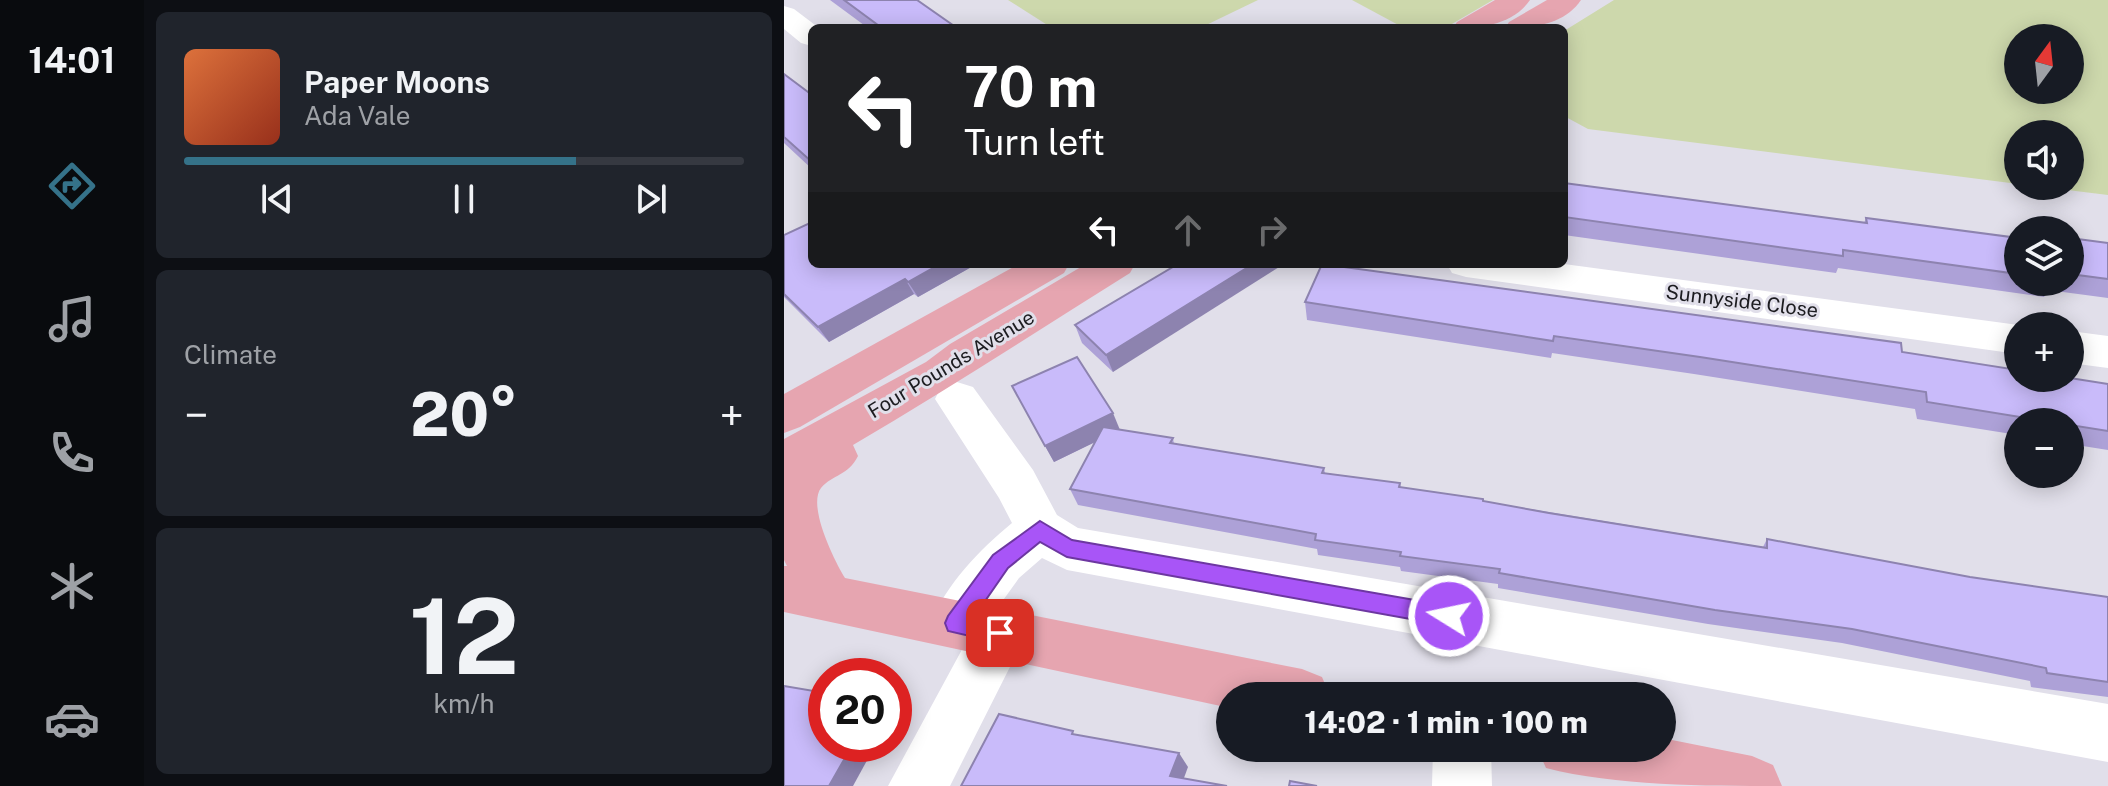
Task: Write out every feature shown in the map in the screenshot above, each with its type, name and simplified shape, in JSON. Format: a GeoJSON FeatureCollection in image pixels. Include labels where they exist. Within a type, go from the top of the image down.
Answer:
{"type":"FeatureCollection","features":[{"type":"Feature","properties":{"kind":"main road"},"geometry":{"type":"LineString","coordinates":[[1475,24],[1516,0]]}},
{"type":"Feature","properties":{"kind":"main road"},"geometry":{"type":"LineString","coordinates":[[1527,24],[1567,0]]}},
{"type":"Feature","properties":{"kind":"main road","name":"Four Pounds Avenue"},"geometry":{"type":"LineString","coordinates":[[784,415],[1043,268]]}},
{"type":"Feature","properties":{"kind":"main road","name":"Four Pounds Avenue"},"geometry":{"type":"LineString","coordinates":[[784,462],[949,386],[965,355],[1108,268]]}},
{"type":"Feature","properties":{"kind":"main road"},"geometry":{"type":"LineString","coordinates":[[949,386],[796,481],[786,506],[788,530],[806,594],[1235,682]]}},
{"type":"Feature","properties":{"kind":"main road"},"geometry":{"type":"LineString","coordinates":[[1614,762],[1666,777],[1752,786]]}},
{"type":"Feature","properties":{"kind":"street"},"geometry":{"type":"LineString","coordinates":[[784,15],[808,34]]}},
{"type":"Feature","properties":{"kind":"street","name":"Sunnyside Close"},"geometry":{"type":"LineString","coordinates":[[1495,268],[2004,337]]}},
{"type":"Feature","properties":{"kind":"street"},"geometry":{"type":"LineString","coordinates":[[2084,349],[2108,352]]}},
{"type":"Feature","properties":{"kind":"street"},"geometry":{"type":"LineString","coordinates":[[949,386],[1016,484],[1040,530],[1067,548],[2108,733]]}},
{"type":"Feature","properties":{"kind":"street"},"geometry":{"type":"LineString","coordinates":[[918,786],[1001,562],[1040,530]]}},
{"type":"Feature","properties":{"kind":"street"},"geometry":{"type":"LineString","coordinates":[[1462,762],[1462,786]]}},
{"type":"Feature","properties":{"kind":"green space"},"geometry":{"type":"Polygon","coordinates":[[[1008,0],[1258,0],[1208,24],[1046,24],[1008,0]]]}},
{"type":"Feature","properties":{"kind":"green space"},"geometry":{"type":"Polygon","coordinates":[[[1352,0],[1493,0],[1452,24],[1397,24],[1352,0]]]}},
{"type":"Feature","properties":{"kind":"green space"},"geometry":{"type":"Polygon","coordinates":[[[1614,0],[2108,0],[2108,195],[2084,192],[2084,120],[2004,120],[2004,182],[1588,129],[1568,118],[1568,29],[1614,0]]]}},
{"type":"Feature","properties":{"kind":"building"},"geometry":{"type":"Polygon","coordinates":[[[844,0],[917,0],[951,24],[877,24],[844,0]]]}},
{"type":"Feature","properties":{"kind":"building"},"geometry":{"type":"Polygon","coordinates":[[[784,74],[808,92],[808,158],[784,137],[784,74]]]}},
{"type":"Feature","properties":{"kind":"building"},"geometry":{"type":"Polygon","coordinates":[[[1568,184],[1867,223],[1866,218],[2004,236],[2004,272],[1843,250],[1843,256],[1568,218],[1568,184]]]}},
{"type":"Feature","properties":{"kind":"building"},"geometry":{"type":"Polygon","coordinates":[[[808,224],[808,268],[933,268],[908,282],[905,279],[818,327],[784,294],[784,235],[808,224]]]}},
{"type":"Feature","properties":{"kind":"building"},"geometry":{"type":"Polygon","coordinates":[[[2084,240],[2108,243],[2108,279],[2084,276],[2084,240]]]}},
{"type":"Feature","properties":{"kind":"building"},"geometry":{"type":"Polygon","coordinates":[[[1171,268],[1247,268],[1106,355],[1075,325],[1171,268]]]}},
{"type":"Feature","properties":{"kind":"building"},"geometry":{"type":"Polygon","coordinates":[[[1320,268],[1351,268],[1901,343],[1902,352],[2004,368],[2004,392],[2084,392],[2084,380],[2108,384],[2108,431],[2084,427],[2084,408],[2004,408],[2004,414],[1927,402],[1926,392],[1554,336],[1553,341],[1305,302],[1320,268]]]}},
{"type":"Feature","properties":{"kind":"building"},"geometry":{"type":"Polygon","coordinates":[[[1077,357],[1113,413],[1045,446],[1012,386],[1077,357]]]}},
{"type":"Feature","properties":{"kind":"building"},"geometry":{"type":"Polygon","coordinates":[[[1103,427],[1173,438],[1170,443],[1324,468],[1322,473],[1400,483],[1399,487],[1483,499],[1549,513],[1767,548],[1767,539],[1970,577],[2108,597],[2108,682],[2047,673],[2046,668],[1852,629],[1715,610],[1499,573],[1500,569],[1400,556],[1401,552],[1315,540],[1316,534],[1070,489],[1103,427]]]}},
{"type":"Feature","properties":{"kind":"building"},"geometry":{"type":"Polygon","coordinates":[[[784,686],[808,690],[808,762],[843,762],[829,786],[784,786],[784,686]]]}},
{"type":"Feature","properties":{"kind":"building"},"geometry":{"type":"Polygon","coordinates":[[[999,714],[1073,731],[1072,734],[1179,753],[1170,776],[1227,786],[961,786],[999,714]]]}},
{"type":"Feature","properties":{"kind":"building"},"geometry":{"type":"Polygon","coordinates":[[[1290,781],[1317,786],[1289,786],[1290,781]]]}},
{"type":"Feature","properties":{"kind":"route"},"geometry":{"type":"LineString","coordinates":[[1000,633],[956,623],[1001,562],[1040,530],[1049,539],[1067,548],[1449,616]]}}]}
